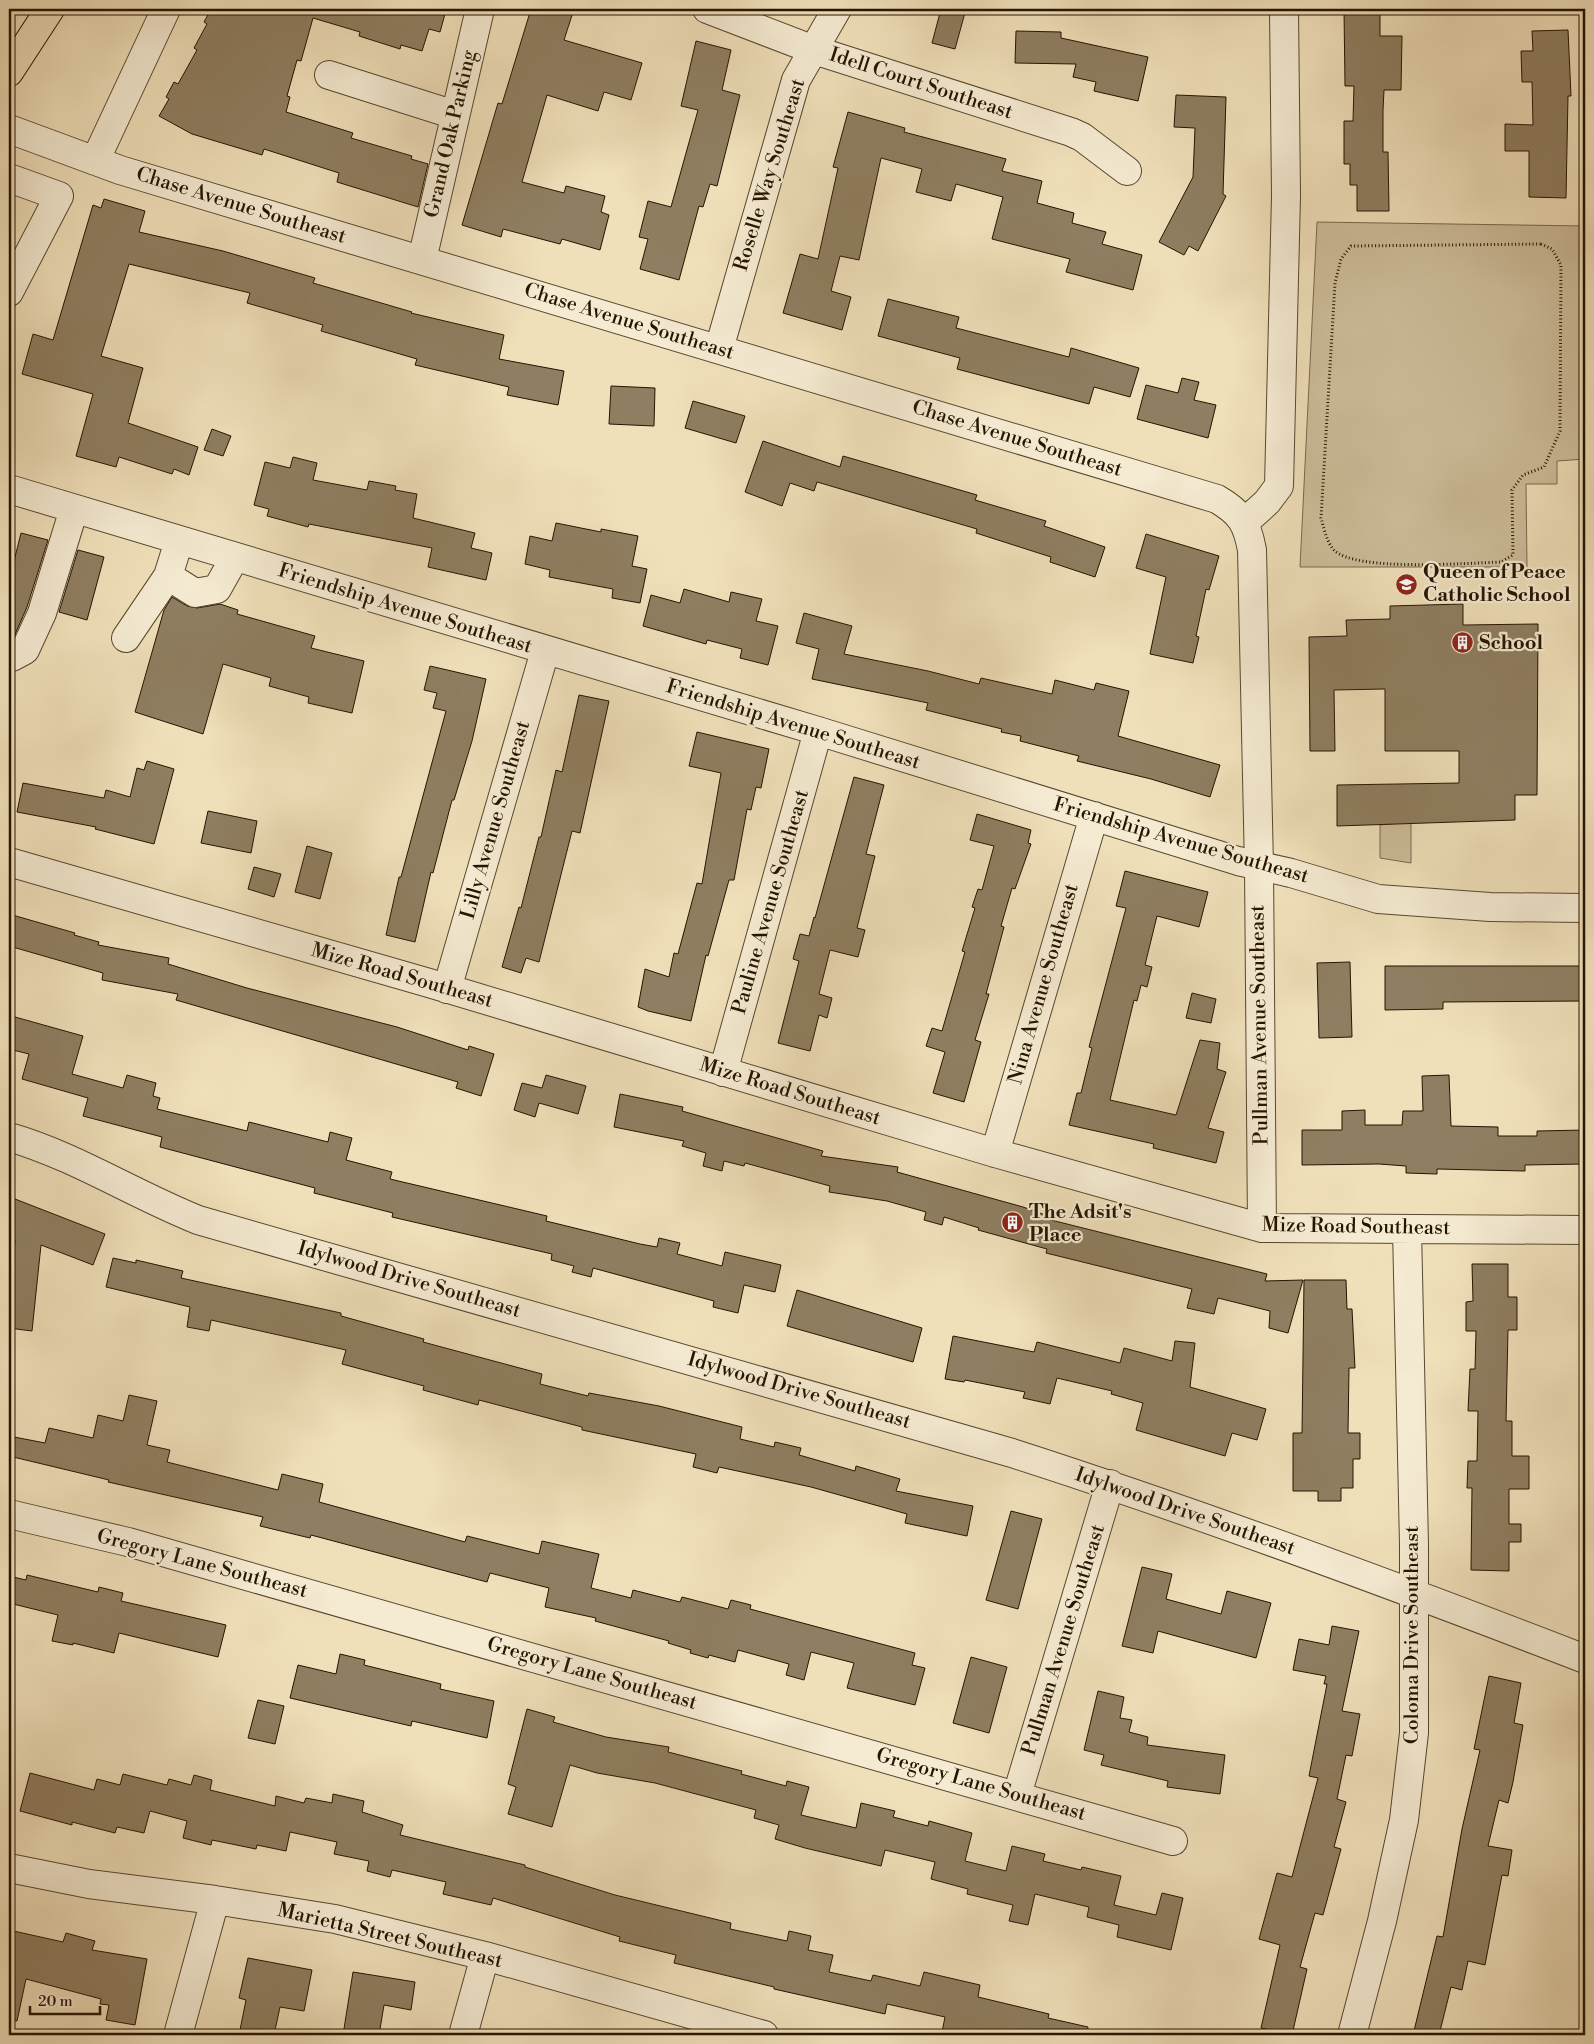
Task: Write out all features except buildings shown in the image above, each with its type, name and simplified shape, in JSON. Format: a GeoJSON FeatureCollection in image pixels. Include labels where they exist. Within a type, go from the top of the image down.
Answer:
{"type":"FeatureCollection","features":[{"type":"Feature","properties":{"kind":"main road"},"geometry":{"type":"LineString","coordinates":[[9,72],[50,9]]}},
{"type":"Feature","properties":{"kind":"street"},"geometry":{"type":"LineString","coordinates":[[95,161],[166,9]]}},
{"type":"Feature","properties":{"kind":"street","name":"Grand Oak Parking"},"geometry":{"type":"LineString","coordinates":[[422,260],[480,9]]}},
{"type":"Feature","properties":{"kind":"street","name":"Idell Court Southeast"},"geometry":{"type":"LineString","coordinates":[[707,9],[814,50],[1071,132],[1082,137],[1127,171]]}},
{"type":"Feature","properties":{"kind":"street","name":"Roselle Way Southeast"},"geometry":{"type":"LineString","coordinates":[[719,349],[796,80],[837,9]]}},
{"type":"Feature","properties":{"kind":"street"},"geometry":{"type":"LineString","coordinates":[[1244,522],[1267,502],[1279,486],[1286,196],[1284,9]]}},
{"type":"Feature","properties":{"kind":"street"},"geometry":{"type":"LineString","coordinates":[[329,75],[455,115]]}},
{"type":"Feature","properties":{"kind":"street","name":"Chase Avenue Southeast"},"geometry":{"type":"LineString","coordinates":[[9,129],[95,161],[1216,499],[1232,508],[1244,522]]}},
{"type":"Feature","properties":{"kind":"street"},"geometry":{"type":"LineString","coordinates":[[9,292],[59,196],[21,182],[53,146]]}},
{"type":"Feature","properties":{"kind":"street","name":"Friendship Avenue Southeast"},"geometry":{"type":"LineString","coordinates":[[9,489],[545,651],[818,731],[1259,867],[1291,874],[1378,899],[1490,907],[1585,908]]}},
{"type":"Feature","properties":{"kind":"street"},"geometry":{"type":"LineString","coordinates":[[9,657],[25,650],[42,613],[74,509]]}},
{"type":"Feature","properties":{"kind":"street","name":"Pullman Avenue Southeast"},"geometry":{"type":"LineString","coordinates":[[1244,522],[1252,550],[1259,867],[1262,1228]]}},
{"type":"Feature","properties":{"kind":"street"},"geometry":{"type":"LineString","coordinates":[[126,638],[168,576],[179,541]]}},
{"type":"Feature","properties":{"kind":"street"},"geometry":{"type":"LineString","coordinates":[[168,576],[195,593],[217,589],[235,557]]}},
{"type":"Feature","properties":{"kind":"street","name":"Lilly Avenue Southeast"},"geometry":{"type":"LineString","coordinates":[[447,989],[545,651]]}},
{"type":"Feature","properties":{"kind":"street","name":"Pauline Avenue Southeast"},"geometry":{"type":"LineString","coordinates":[[723,1072],[818,731]]}},
{"type":"Feature","properties":{"kind":"street","name":"Nina Avenue Southeast"},"geometry":{"type":"LineString","coordinates":[[995,1153],[1094,816]]}},
{"type":"Feature","properties":{"kind":"street","name":"Mize Road Southeast"},"geometry":{"type":"LineString","coordinates":[[9,862],[447,989],[995,1153],[1262,1228],[1585,1230]]}},
{"type":"Feature","properties":{"kind":"street","name":"Idylwood Drive Southeast"},"geometry":{"type":"LineString","coordinates":[[9,1137],[35,1144],[73,1160],[142,1196],[198,1220],[827,1398],[1110,1484],[1414,1594],[1585,1659]]}},
{"type":"Feature","properties":{"kind":"street","name":"Coloma Drive Southeast"},"geometry":{"type":"LineString","coordinates":[[1352,2035],[1382,1921],[1404,1820],[1414,1733],[1414,1594],[1408,1229]]}},
{"type":"Feature","properties":{"kind":"street","name":"Pullman Avenue Southeast"},"geometry":{"type":"LineString","coordinates":[[1017,1795],[1110,1484]]}},
{"type":"Feature","properties":{"kind":"street","name":"Gregory Lane Southeast"},"geometry":{"type":"LineString","coordinates":[[9,1514],[128,1542],[1173,1841]]}},
{"type":"Feature","properties":{"kind":"street","name":"Marietta Street Southeast"},"geometry":{"type":"LineString","coordinates":[[9,1868],[89,1884],[215,1900],[335,1919],[485,1956],[760,2035]]}},
{"type":"Feature","properties":{"kind":"street"},"geometry":{"type":"LineString","coordinates":[[178,2035],[215,1900]]}},
{"type":"Feature","properties":{"kind":"street"},"geometry":{"type":"LineString","coordinates":[[463,2035],[485,1956]]}},
{"type":"Feature","properties":{"kind":"path"},"geometry":{"type":"LineString","coordinates":[[1541,244],[1552,249],[1561,265],[1560,341],[1560,431],[1544,467],[1522,475],[1512,490],[1513,555],[1501,562],[1371,563],[1348,558],[1334,550],[1325,535],[1322,508],[1335,283],[1341,259],[1351,246],[1541,244]]}},
{"type":"Feature","properties":{"kind":"shaded area"},"geometry":{"type":"Polygon","coordinates":[[[1317,222],[1585,226],[1585,459],[1557,461],[1557,484],[1526,484],[1527,567],[1300,567],[1317,222]]]}},
{"type":"Feature","properties":{"kind":"shaded area"},"geometry":{"type":"Polygon","coordinates":[[[1411,822],[1411,863],[1380,858],[1380,825],[1411,822]]]}},
{"type":"Feature","properties":{"kind":"place","name":"Queen of Peace Catholic School"},"geometry":{"type":"Point","coordinates":[1407,584]}},
{"type":"Feature","properties":{"kind":"place","name":"School"},"geometry":{"type":"Point","coordinates":[1463,643]}},
{"type":"Feature","properties":{"kind":"place","name":"The Adsit's Place"},"geometry":{"type":"Point","coordinates":[1013,1223]}}]}
